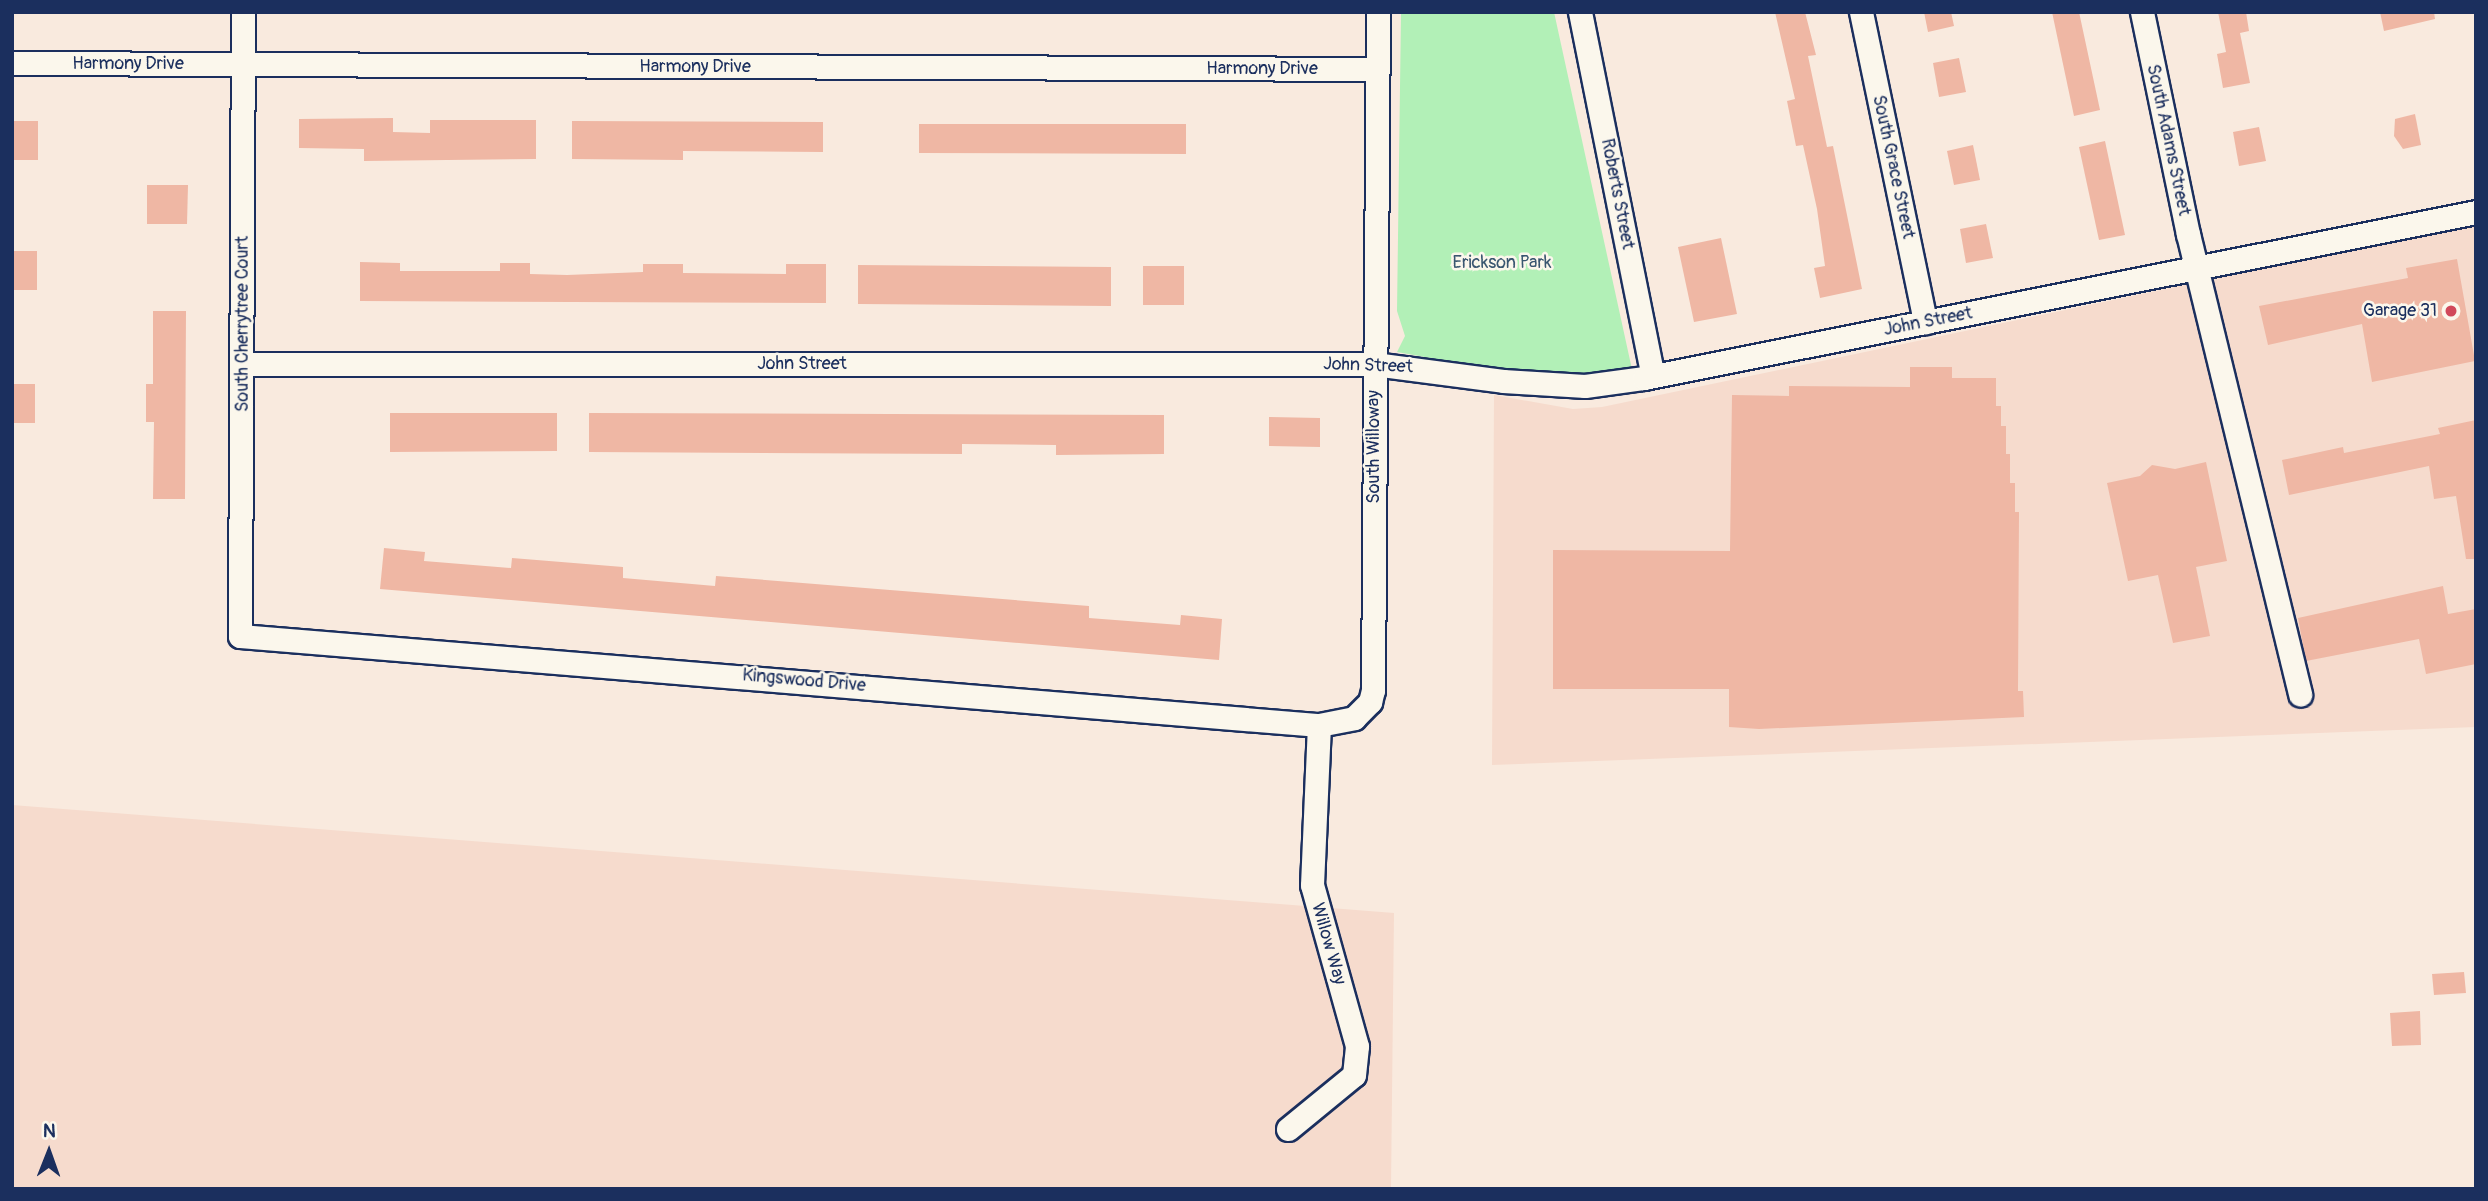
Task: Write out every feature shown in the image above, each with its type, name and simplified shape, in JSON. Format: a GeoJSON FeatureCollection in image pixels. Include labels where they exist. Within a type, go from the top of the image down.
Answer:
{"type":"FeatureCollection","features":[{"type":"Feature","properties":{"kind":"street","name":"South Cherrytree Court"},"geometry":{"type":"LineString","coordinates":[[240,636],[243,12]]}},
{"type":"Feature","properties":{"kind":"street","name":"South Willoway"},"geometry":{"type":"LineString","coordinates":[[1363,710],[1373,690],[1378,12]]}},
{"type":"Feature","properties":{"kind":"street","name":"Roberts Street"},"geometry":{"type":"LineString","coordinates":[[1580,12],[1653,376]]}},
{"type":"Feature","properties":{"kind":"street","name":"South Grace Street"},"geometry":{"type":"LineString","coordinates":[[1861,12],[1925,322]]}},
{"type":"Feature","properties":{"kind":"street","name":"South Adams Street"},"geometry":{"type":"LineString","coordinates":[[2142,12],[2197,267],[2300,695]]}},
{"type":"Feature","properties":{"kind":"street","name":"Harmony Drive"},"geometry":{"type":"LineString","coordinates":[[12,63],[1377,69]]}},
{"type":"Feature","properties":{"kind":"street","name":"John Street"},"geometry":{"type":"LineString","coordinates":[[243,364],[1374,363],[1548,385],[1653,376],[2476,212]]}},
{"type":"Feature","properties":{"kind":"street","name":"Kingswood Drive"},"geometry":{"type":"LineString","coordinates":[[240,636],[1319,725],[1344,722],[1363,710]]}},
{"type":"Feature","properties":{"kind":"street","name":"Willow Way"},"geometry":{"type":"LineString","coordinates":[[1288,1129],[1354,1076],[1357,1046],[1312,886],[1319,725]]}},
{"type":"Feature","properties":{"kind":"shaded area"},"geometry":{"type":"Polygon","coordinates":[[[2476,224],[2476,727],[1492,765],[1494,395],[1573,409],[1602,407],[2476,224]]]}},
{"type":"Feature","properties":{"kind":"shaded area"},"geometry":{"type":"Polygon","coordinates":[[[12,805],[1394,913],[1391,1189],[12,1189],[12,805]]]}},
{"type":"Feature","properties":{"kind":"green space","name":"Erickson Park"},"geometry":{"type":"Polygon","coordinates":[[[1401,12],[1554,12],[1633,374],[1545,379],[1397,352],[1405,336],[1397,311],[1401,12]]]}},
{"type":"Feature","properties":{"kind":"building"},"geometry":{"type":"Polygon","coordinates":[[[1775,12],[1805,12],[1816,55],[1808,56],[1827,147],[1833,146],[1862,289],[1820,298],[1814,268],[1825,266],[1817,209],[1803,145],[1796,146],[1787,101],[1795,99],[1775,12]]]}},
{"type":"Feature","properties":{"kind":"building"},"geometry":{"type":"Polygon","coordinates":[[[1924,12],[1951,12],[1954,26],[1928,32],[1924,12]]]}},
{"type":"Feature","properties":{"kind":"building"},"geometry":{"type":"Polygon","coordinates":[[[2052,12],[2079,12],[2100,110],[2074,116],[2052,12]]]}},
{"type":"Feature","properties":{"kind":"building"},"geometry":{"type":"Polygon","coordinates":[[[2218,12],[2246,12],[2249,31],[2240,33],[2250,83],[2223,88],[2217,54],[2226,52],[2218,12]]]}},
{"type":"Feature","properties":{"kind":"building"},"geometry":{"type":"Polygon","coordinates":[[[2380,12],[2434,12],[2435,19],[2384,31],[2380,12]]]}},
{"type":"Feature","properties":{"kind":"building"},"geometry":{"type":"Polygon","coordinates":[[[1959,58],[1966,92],[1939,97],[1933,63],[1959,58]]]}},
{"type":"Feature","properties":{"kind":"building"},"geometry":{"type":"Polygon","coordinates":[[[2415,114],[2421,145],[2403,149],[2394,136],[2395,119],[2415,114]]]}},
{"type":"Feature","properties":{"kind":"building"},"geometry":{"type":"Polygon","coordinates":[[[393,118],[393,132],[430,133],[430,120],[536,120],[536,159],[364,161],[364,149],[299,148],[299,119],[393,118]]]}},
{"type":"Feature","properties":{"kind":"building"},"geometry":{"type":"Polygon","coordinates":[[[12,121],[38,121],[38,160],[12,160],[12,121]]]}},
{"type":"Feature","properties":{"kind":"building"},"geometry":{"type":"Polygon","coordinates":[[[572,121],[823,122],[823,152],[683,151],[683,160],[572,159],[572,121]]]}},
{"type":"Feature","properties":{"kind":"building"},"geometry":{"type":"Polygon","coordinates":[[[919,124],[1186,124],[1186,154],[919,153],[919,124]]]}},
{"type":"Feature","properties":{"kind":"building"},"geometry":{"type":"Polygon","coordinates":[[[2259,127],[2266,161],[2239,166],[2233,132],[2259,127]]]}},
{"type":"Feature","properties":{"kind":"building"},"geometry":{"type":"Polygon","coordinates":[[[2105,141],[2125,235],[2099,240],[2079,147],[2105,141]]]}},
{"type":"Feature","properties":{"kind":"building"},"geometry":{"type":"Polygon","coordinates":[[[1973,145],[1980,180],[1954,185],[1947,151],[1973,145]]]}},
{"type":"Feature","properties":{"kind":"building"},"geometry":{"type":"Polygon","coordinates":[[[147,185],[188,185],[187,224],[147,224],[147,185]]]}},
{"type":"Feature","properties":{"kind":"building"},"geometry":{"type":"Polygon","coordinates":[[[1986,224],[1993,258],[1966,263],[1960,229],[1986,224]]]}},
{"type":"Feature","properties":{"kind":"building"},"geometry":{"type":"Polygon","coordinates":[[[1721,238],[1737,314],[1694,322],[1678,247],[1721,238]]]}},
{"type":"Feature","properties":{"kind":"building"},"geometry":{"type":"Polygon","coordinates":[[[12,251],[37,251],[37,290],[12,290],[12,251]]]}},
{"type":"Feature","properties":{"kind":"building"},"geometry":{"type":"Polygon","coordinates":[[[2457,259],[2475,361],[2372,382],[2362,324],[2268,345],[2259,306],[2408,278],[2406,268],[2457,259]]]}},
{"type":"Feature","properties":{"kind":"building"},"geometry":{"type":"Polygon","coordinates":[[[360,262],[400,263],[400,271],[500,271],[500,263],[530,263],[530,274],[567,275],[643,272],[643,264],[683,264],[683,273],[786,274],[786,264],[826,264],[826,303],[360,301],[360,262]]]}},
{"type":"Feature","properties":{"kind":"building"},"geometry":{"type":"Polygon","coordinates":[[[858,265],[1111,267],[1111,306],[858,304],[858,265]]]}},
{"type":"Feature","properties":{"kind":"building"},"geometry":{"type":"Polygon","coordinates":[[[1143,266],[1184,266],[1184,305],[1143,305],[1143,266]]]}},
{"type":"Feature","properties":{"kind":"building"},"geometry":{"type":"Polygon","coordinates":[[[153,311],[186,311],[185,499],[153,499],[154,422],[146,422],[146,384],[153,384],[153,311]]]}},
{"type":"Feature","properties":{"kind":"building"},"geometry":{"type":"Polygon","coordinates":[[[1910,367],[1952,367],[1952,378],[1996,378],[1996,406],[2001,406],[2001,426],[2006,426],[2010,483],[2015,483],[2015,512],[2019,512],[2018,691],[2023,691],[2024,717],[1759,729],[1729,727],[1729,689],[1553,689],[1553,550],[1730,551],[1732,395],[1789,396],[1789,386],[1910,387],[1910,367]]]}},
{"type":"Feature","properties":{"kind":"building"},"geometry":{"type":"Polygon","coordinates":[[[12,384],[35,384],[35,423],[12,423],[12,384]]]}},
{"type":"Feature","properties":{"kind":"building"},"geometry":{"type":"Polygon","coordinates":[[[390,413],[557,413],[557,451],[390,452],[390,413]]]}},
{"type":"Feature","properties":{"kind":"building"},"geometry":{"type":"Polygon","coordinates":[[[589,413],[1164,415],[1164,454],[1056,455],[1056,445],[962,444],[962,454],[589,452],[589,413]]]}},
{"type":"Feature","properties":{"kind":"building"},"geometry":{"type":"Polygon","coordinates":[[[1269,417],[1320,418],[1320,447],[1269,446],[1269,417]]]}},
{"type":"Feature","properties":{"kind":"building"},"geometry":{"type":"Polygon","coordinates":[[[2476,420],[2476,559],[2466,559],[2456,496],[2434,499],[2429,466],[2289,495],[2282,460],[2343,447],[2344,453],[2440,434],[2438,428],[2476,420]]]}},
{"type":"Feature","properties":{"kind":"building"},"geometry":{"type":"Polygon","coordinates":[[[2206,462],[2227,561],[2196,567],[2210,636],[2173,643],[2158,575],[2128,581],[2107,483],[2140,476],[2152,465],[2175,469],[2206,462]]]}},
{"type":"Feature","properties":{"kind":"building"},"geometry":{"type":"Polygon","coordinates":[[[384,548],[425,552],[424,561],[511,568],[512,558],[623,567],[623,578],[715,586],[716,576],[1089,606],[1089,618],[1180,625],[1181,615],[1222,619],[1219,660],[380,589],[384,548]]]}},
{"type":"Feature","properties":{"kind":"building"},"geometry":{"type":"Polygon","coordinates":[[[2443,586],[2448,614],[2476,609],[2476,664],[2426,674],[2419,639],[2306,661],[2298,618],[2443,586]]]}},
{"type":"Feature","properties":{"kind":"building"},"geometry":{"type":"Polygon","coordinates":[[[2464,972],[2466,993],[2434,995],[2432,974],[2464,972]]]}},
{"type":"Feature","properties":{"kind":"building"},"geometry":{"type":"Polygon","coordinates":[[[2420,1011],[2421,1045],[2392,1046],[2390,1013],[2420,1011]]]}},
{"type":"Feature","properties":{"kind":"place","name":"Garage 31"},"geometry":{"type":"Point","coordinates":[2451,311]}}]}
